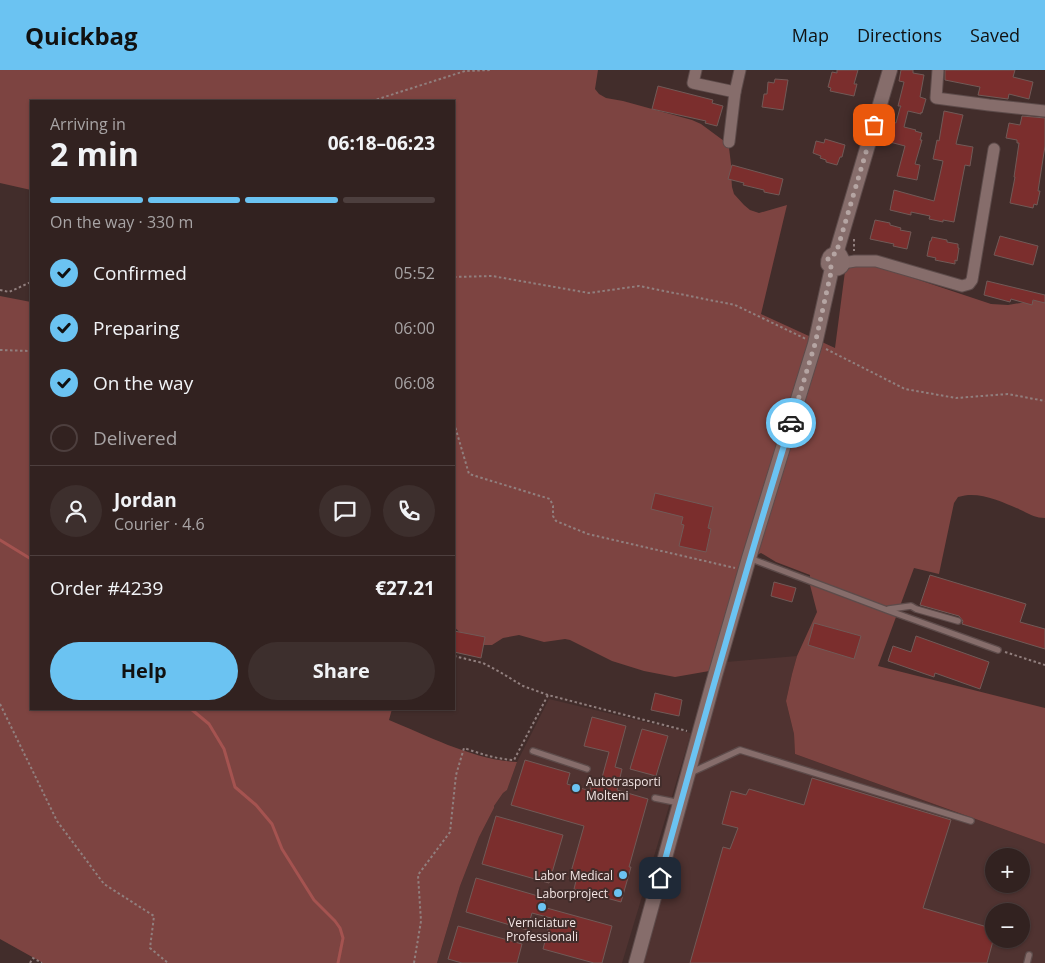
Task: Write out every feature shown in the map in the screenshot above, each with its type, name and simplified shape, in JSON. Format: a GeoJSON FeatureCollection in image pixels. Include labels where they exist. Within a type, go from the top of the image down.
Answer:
{"type":"FeatureCollection","features":[{"type":"Feature","properties":{"kind":"street"},"geometry":{"type":"LineString","coordinates":[[696,70],[693,83],[736,92]]}},
{"type":"Feature","properties":{"kind":"street"},"geometry":{"type":"LineString","coordinates":[[729,142],[740,70]]}},
{"type":"Feature","properties":{"kind":"street"},"geometry":{"type":"LineString","coordinates":[[636,963],[747,564],[815,344],[890,70]]}},
{"type":"Feature","properties":{"kind":"street"},"geometry":{"type":"LineString","coordinates":[[938,70],[936,98],[1045,111]]}},
{"type":"Feature","properties":{"kind":"street"},"geometry":{"type":"LineString","coordinates":[[837,262],[876,261],[962,286],[969,284],[972,280],[994,149]]}},
{"type":"Feature","properties":{"kind":"lane"},"geometry":{"type":"LineString","coordinates":[[747,564],[887,610],[998,650]]}},
{"type":"Feature","properties":{"kind":"lane"},"geometry":{"type":"LineString","coordinates":[[887,610],[911,606],[958,620]]}},
{"type":"Feature","properties":{"kind":"lane"},"geometry":{"type":"LineString","coordinates":[[688,774],[740,750],[971,821]]}},
{"type":"Feature","properties":{"kind":"lane"},"geometry":{"type":"LineString","coordinates":[[533,751],[587,769]]}},
{"type":"Feature","properties":{"kind":"lane"},"geometry":{"type":"LineString","coordinates":[[655,798],[680,804]]}},
{"type":"Feature","properties":{"kind":"lane"},"geometry":{"type":"LineString","coordinates":[[1027,963],[1029,955]]}},
{"type":"Feature","properties":{"kind":"path"},"geometry":{"type":"LineString","coordinates":[[375,100],[465,71],[492,70]]}},
{"type":"Feature","properties":{"kind":"path"},"geometry":{"type":"LineString","coordinates":[[455,277],[492,276],[588,293],[639,286],[735,305],[905,389],[956,398],[1008,394],[1045,401]]}},
{"type":"Feature","properties":{"kind":"path"},"geometry":{"type":"LineString","coordinates":[[0,290],[9,292],[30,282]]}},
{"type":"Feature","properties":{"kind":"path"},"geometry":{"type":"LineString","coordinates":[[0,350],[30,351]]}},
{"type":"Feature","properties":{"kind":"path"},"geometry":{"type":"LineString","coordinates":[[455,426],[469,474],[550,499],[553,506],[553,516],[556,521],[588,534],[747,564]]}},
{"type":"Feature","properties":{"kind":"path"},"geometry":{"type":"LineString","coordinates":[[998,650],[1045,665]]}},
{"type":"Feature","properties":{"kind":"path"},"geometry":{"type":"LineString","coordinates":[[455,656],[483,663],[523,686],[548,695],[699,734]]}},
{"type":"Feature","properties":{"kind":"path"},"geometry":{"type":"LineString","coordinates":[[414,963],[421,921],[418,875],[450,832],[456,775],[464,748],[503,760],[514,760],[548,695]]}},
{"type":"Feature","properties":{"kind":"path"},"geometry":{"type":"LineString","coordinates":[[0,704],[57,821],[104,884],[154,916],[150,948],[168,963]]}},
{"type":"Feature","properties":{"kind":"path"},"geometry":{"type":"LineString","coordinates":[[30,963],[33,958],[42,963]]}},
{"type":"Feature","properties":{"kind":"shaded area"},"geometry":{"type":"Polygon","coordinates":[[[0,70],[598,70],[595,89],[606,98],[692,120],[701,124],[724,141],[729,148],[734,194],[750,210],[759,213],[787,205],[761,314],[835,348],[847,256],[991,304],[1008,305],[1038,300],[1045,301],[1045,518],[1034,516],[983,496],[966,495],[958,497],[954,503],[939,574],[914,568],[878,666],[1045,708],[1045,844],[795,754],[794,734],[786,701],[797,656],[817,612],[810,585],[810,575],[776,562],[761,553],[750,558],[715,670],[675,677],[644,671],[612,661],[570,640],[544,642],[519,635],[503,638],[492,645],[478,645],[455,628],[455,100],[30,100],[30,190],[0,183],[0,70]]]}},
{"type":"Feature","properties":{"kind":"shaded area"},"geometry":{"type":"Polygon","coordinates":[[[0,296],[30,302],[30,710],[392,710],[389,720],[435,740],[484,757],[517,762],[507,790],[494,806],[479,837],[460,886],[437,963],[43,963],[0,939],[0,296]]]}},
{"type":"Feature","properties":{"kind":"shaded area"},"geometry":{"type":"Polygon","coordinates":[[[797,656],[786,701],[794,734],[795,754],[1045,844],[1045,963],[643,963],[726,662],[797,656]]]}},
{"type":"Feature","properties":{"kind":"shaded area"},"geometry":{"type":"Polygon","coordinates":[[[549,699],[691,733],[622,963],[437,963],[460,886],[479,837],[494,806],[507,790],[517,762],[549,699]]]}},
{"type":"Feature","properties":{"kind":"building"},"geometry":{"type":"Polygon","coordinates":[[[837,70],[858,70],[854,84],[857,84],[854,96],[830,91],[831,88],[828,87],[832,72],[837,73],[837,70]]]}},
{"type":"Feature","properties":{"kind":"building"},"geometry":{"type":"Polygon","coordinates":[[[901,70],[913,70],[913,73],[924,75],[920,97],[926,99],[922,113],[908,111],[904,127],[922,133],[920,140],[922,140],[915,164],[920,165],[917,180],[897,176],[905,146],[882,140],[888,120],[896,123],[901,106],[898,106],[904,82],[899,81],[901,70]]]}},
{"type":"Feature","properties":{"kind":"building"},"geometry":{"type":"Polygon","coordinates":[[[945,70],[1015,70],[1013,77],[1033,82],[1029,99],[1009,94],[1008,99],[978,95],[980,87],[945,80],[945,70]]]}},
{"type":"Feature","properties":{"kind":"building"},"geometry":{"type":"Polygon","coordinates":[[[775,79],[788,80],[783,110],[762,107],[764,94],[767,94],[768,82],[774,83],[775,79]]]}},
{"type":"Feature","properties":{"kind":"building"},"geometry":{"type":"Polygon","coordinates":[[[658,86],[713,100],[712,103],[723,106],[717,126],[705,123],[706,121],[652,109],[658,86]]]}},
{"type":"Feature","properties":{"kind":"building"},"geometry":{"type":"Polygon","coordinates":[[[944,111],[963,115],[956,144],[973,147],[970,166],[965,165],[954,222],[943,220],[943,222],[929,219],[930,216],[911,212],[911,215],[890,210],[894,190],[934,201],[943,161],[933,159],[937,140],[939,141],[944,111]]]}},
{"type":"Feature","properties":{"kind":"building"},"geometry":{"type":"Polygon","coordinates":[[[1022,116],[1045,118],[1045,146],[1038,191],[1040,191],[1037,205],[1034,204],[1033,208],[1010,203],[1019,143],[1017,143],[1017,140],[1006,138],[1009,123],[1020,125],[1022,116]]]}},
{"type":"Feature","properties":{"kind":"building"},"geometry":{"type":"Polygon","coordinates":[[[825,139],[845,145],[842,157],[840,157],[837,165],[826,162],[826,160],[820,158],[821,156],[813,153],[816,141],[824,143],[825,139]]]}},
{"type":"Feature","properties":{"kind":"building"},"geometry":{"type":"Polygon","coordinates":[[[732,165],[783,179],[779,195],[764,192],[764,190],[728,179],[732,165]]]}},
{"type":"Feature","properties":{"kind":"building"},"geometry":{"type":"Polygon","coordinates":[[[875,220],[890,223],[890,225],[901,228],[900,230],[911,232],[907,249],[870,239],[875,220]]]}},
{"type":"Feature","properties":{"kind":"building"},"geometry":{"type":"Polygon","coordinates":[[[1000,236],[1038,246],[1033,265],[994,255],[1000,236]]]}},
{"type":"Feature","properties":{"kind":"building"},"geometry":{"type":"Polygon","coordinates":[[[932,237],[958,244],[959,248],[955,264],[935,260],[936,258],[927,256],[932,237]]]}},
{"type":"Feature","properties":{"kind":"building"},"geometry":{"type":"Polygon","coordinates":[[[987,281],[1045,295],[1045,303],[1033,300],[1032,305],[1011,299],[1010,302],[984,295],[987,281]]]}},
{"type":"Feature","properties":{"kind":"building"},"geometry":{"type":"Polygon","coordinates":[[[655,493],[713,507],[708,528],[711,529],[706,552],[679,546],[684,525],[681,524],[683,517],[651,509],[655,493]]]}},
{"type":"Feature","properties":{"kind":"building"},"geometry":{"type":"Polygon","coordinates":[[[930,575],[1026,604],[1020,622],[1045,629],[1045,649],[962,624],[963,621],[959,616],[920,605],[930,575]]]}},
{"type":"Feature","properties":{"kind":"building"},"geometry":{"type":"Polygon","coordinates":[[[774,582],[796,588],[792,602],[771,596],[774,582]]]}},
{"type":"Feature","properties":{"kind":"building"},"geometry":{"type":"Polygon","coordinates":[[[814,623],[861,636],[854,659],[808,645],[814,623]]]}},
{"type":"Feature","properties":{"kind":"building"},"geometry":{"type":"Polygon","coordinates":[[[455,631],[485,637],[481,658],[455,652],[455,631]]]}},
{"type":"Feature","properties":{"kind":"building"},"geometry":{"type":"Polygon","coordinates":[[[916,636],[989,662],[980,689],[935,673],[934,677],[888,661],[893,646],[911,652],[916,636]]]}},
{"type":"Feature","properties":{"kind":"building"},"geometry":{"type":"Polygon","coordinates":[[[655,693],[682,700],[679,716],[651,710],[655,693]]]}},
{"type":"Feature","properties":{"kind":"building"},"geometry":{"type":"Polygon","coordinates":[[[592,717],[626,726],[615,767],[622,769],[617,790],[648,799],[621,902],[574,889],[576,881],[569,879],[584,826],[511,805],[525,760],[570,773],[567,784],[590,791],[592,783],[600,785],[609,752],[584,746],[592,717]]]}},
{"type":"Feature","properties":{"kind":"building"},"geometry":{"type":"Polygon","coordinates":[[[642,729],[668,736],[656,776],[630,769],[642,729]]]}},
{"type":"Feature","properties":{"kind":"building"},"geometry":{"type":"Polygon","coordinates":[[[812,778],[951,820],[923,908],[985,926],[985,948],[991,948],[987,963],[690,963],[723,847],[730,849],[738,828],[722,824],[731,791],[746,795],[749,789],[804,805],[812,778]]]}},
{"type":"Feature","properties":{"kind":"building"},"geometry":{"type":"Polygon","coordinates":[[[496,816],[563,835],[549,883],[482,864],[496,816]]]}},
{"type":"Feature","properties":{"kind":"building"},"geometry":{"type":"Polygon","coordinates":[[[476,878],[545,898],[543,907],[612,926],[602,963],[594,963],[543,949],[551,918],[532,913],[527,930],[466,912],[476,878]]]}},
{"type":"Feature","properties":{"kind":"building"},"geometry":{"type":"Polygon","coordinates":[[[458,926],[522,944],[517,963],[462,963],[448,959],[458,926]]]}},
{"type":"Feature","properties":{"kind":"waterway"},"geometry":{"type":"LineString","coordinates":[[0,540],[30,558]]}},
{"type":"Feature","properties":{"kind":"waterway"},"geometry":{"type":"LineString","coordinates":[[192,710],[209,724],[224,749],[235,787],[256,805],[272,824],[282,849],[314,900],[340,928],[343,938],[338,963]]}},
{"type":"Feature","properties":{"kind":"way so far"},"geometry":{"type":"LineString","coordinates":[[791,423],[815,344],[824,306],[832,268],[828,264],[828,258],[832,254],[836,254],[874,125]]}},
{"type":"Feature","properties":{"kind":"place","name":"Autotrasporti Molteni"},"geometry":{"type":"Point","coordinates":[576,788]}},
{"type":"Feature","properties":{"kind":"place","name":"Labor Medical"},"geometry":{"type":"Point","coordinates":[623,875]}},
{"type":"Feature","properties":{"kind":"place","name":"Laborproject"},"geometry":{"type":"Point","coordinates":[618,893]}},
{"type":"Feature","properties":{"kind":"place","name":"Verniciature Professionali"},"geometry":{"type":"Point","coordinates":[542,907]}},
{"type":"Feature","properties":{"kind":"route"},"geometry":{"type":"LineString","coordinates":[[660,878],[720,658],[791,423]]}}]}
